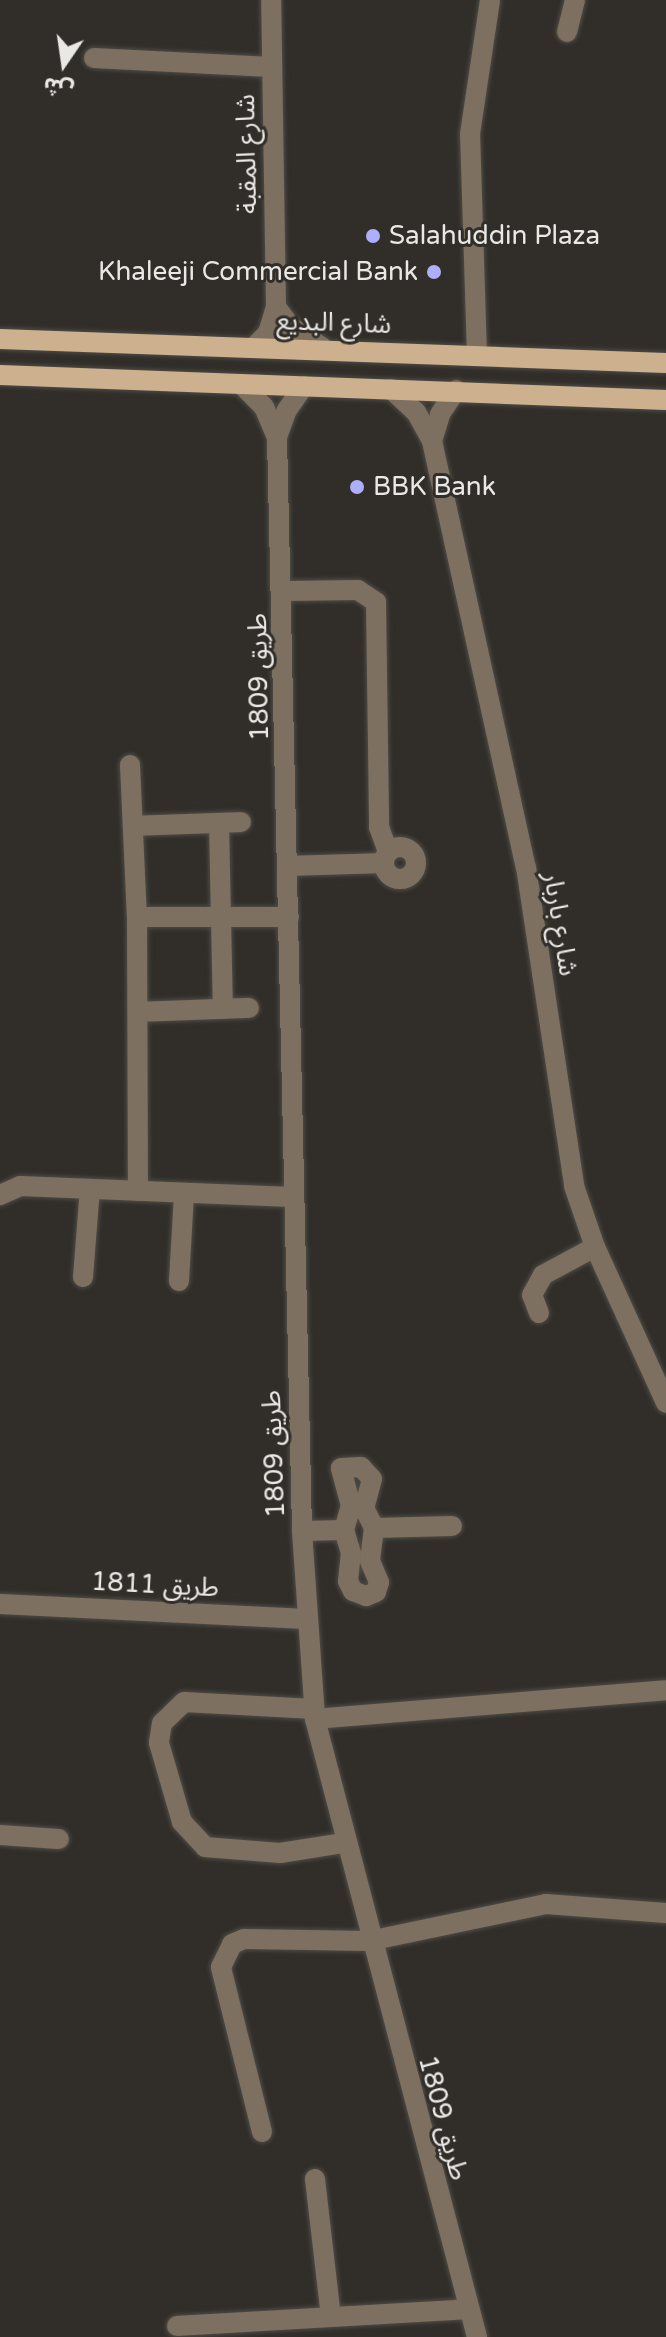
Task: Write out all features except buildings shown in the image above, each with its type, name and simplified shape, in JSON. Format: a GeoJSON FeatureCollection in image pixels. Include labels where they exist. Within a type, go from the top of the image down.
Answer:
{"type":"FeatureCollection","features":[{"type":"Feature","properties":{"kind":"main road","name":"شارع البديع"},"geometry":{"type":"LineString","coordinates":[[0,339],[323,348],[666,363]]}},
{"type":"Feature","properties":{"kind":"main road"},"geometry":{"type":"LineString","coordinates":[[122,380],[123,344]]}},
{"type":"Feature","properties":{"kind":"main road"},"geometry":{"type":"LineString","coordinates":[[0,375],[666,400]]}},
{"type":"Feature","properties":{"kind":"street","name":"شارع المقبة"},"geometry":{"type":"LineString","coordinates":[[254,347],[268,333],[276,307],[271,0]]}},
{"type":"Feature","properties":{"kind":"street"},"geometry":{"type":"LineString","coordinates":[[477,355],[470,149],[490,0]]}},
{"type":"Feature","properties":{"kind":"street"},"geometry":{"type":"LineString","coordinates":[[567,32],[575,0]]}},
{"type":"Feature","properties":{"kind":"street"},"geometry":{"type":"LineString","coordinates":[[94,58],[271,67]]}},
{"type":"Feature","properties":{"kind":"street"},"geometry":{"type":"LineString","coordinates":[[276,307],[301,336],[323,348]]}},
{"type":"Feature","properties":{"kind":"street","name":"طريق 1809"},"geometry":{"type":"LineString","coordinates":[[241,384],[264,407],[277,437],[283,591],[292,1197],[302,1531],[315,1714],[369,1941],[477,2337]]}},
{"type":"Feature","properties":{"kind":"street","name":"طريق 1809"},"geometry":{"type":"LineString","coordinates":[[277,437],[287,410],[304,386]]}},
{"type":"Feature","properties":{"kind":"street","name":"شارع باربار"},"geometry":{"type":"LineString","coordinates":[[391,389],[416,412],[432,441],[526,867],[574,1186],[595,1247],[666,1403]]}},
{"type":"Feature","properties":{"kind":"street"},"geometry":{"type":"LineString","coordinates":[[432,441],[440,414],[456,390]]}},
{"type":"Feature","properties":{"kind":"street"},"geometry":{"type":"LineString","coordinates":[[283,591],[358,590],[376,602],[379,827],[386,858],[288,866]]}},
{"type":"Feature","properties":{"kind":"street"},"geometry":{"type":"LineString","coordinates":[[130,765],[139,1012],[138,1191]]}},
{"type":"Feature","properties":{"kind":"street"},"geometry":{"type":"LineString","coordinates":[[133,826],[241,822]]}},
{"type":"Feature","properties":{"kind":"street"},"geometry":{"type":"LineString","coordinates":[[219,823],[223,1009]]}},
{"type":"Feature","properties":{"kind":"street"},"geometry":{"type":"LineString","coordinates":[[137,917],[289,917]]}},
{"type":"Feature","properties":{"kind":"street"},"geometry":{"type":"LineString","coordinates":[[139,1012],[249,1008]]}},
{"type":"Feature","properties":{"kind":"street"},"geometry":{"type":"LineString","coordinates":[[0,1195],[20,1186],[292,1197]]}},
{"type":"Feature","properties":{"kind":"street"},"geometry":{"type":"LineString","coordinates":[[83,1277],[90,1189]]}},
{"type":"Feature","properties":{"kind":"street"},"geometry":{"type":"LineString","coordinates":[[179,1281],[184,1193]]}},
{"type":"Feature","properties":{"kind":"street"},"geometry":{"type":"LineString","coordinates":[[539,1313],[532,1295],[543,1275],[595,1247]]}},
{"type":"Feature","properties":{"kind":"street"},"geometry":{"type":"LineString","coordinates":[[320,1469],[361,1467],[371,1475],[344,1530]]}},
{"type":"Feature","properties":{"kind":"street"},"geometry":{"type":"LineString","coordinates":[[341,1468],[358,1505],[374,1528]]}},
{"type":"Feature","properties":{"kind":"street"},"geometry":{"type":"LineString","coordinates":[[374,1528],[452,1526]]}},
{"type":"Feature","properties":{"kind":"street"},"geometry":{"type":"LineString","coordinates":[[344,1530],[360,1557],[374,1528]]}},
{"type":"Feature","properties":{"kind":"street"},"geometry":{"type":"LineString","coordinates":[[302,1531],[344,1530]]}},
{"type":"Feature","properties":{"kind":"street","name":"طريق 1811"},"geometry":{"type":"LineString","coordinates":[[0,1604],[307,1619]]}},
{"type":"Feature","properties":{"kind":"street"},"geometry":{"type":"LineString","coordinates":[[344,1843],[280,1853],[205,1847],[182,1822],[159,1743],[162,1723],[184,1702],[315,1714],[665,1690]]}},
{"type":"Feature","properties":{"kind":"street"},"geometry":{"type":"LineString","coordinates":[[0,1835],[59,1839]]}},
{"type":"Feature","properties":{"kind":"street"},"geometry":{"type":"LineString","coordinates":[[262,2132],[221,1967],[223,1954],[244,1939],[369,1941],[546,1904],[666,1913]]}},
{"type":"Feature","properties":{"kind":"street"},"geometry":{"type":"LineString","coordinates":[[315,2179],[331,2317]]}},
{"type":"Feature","properties":{"kind":"street"},"geometry":{"type":"LineString","coordinates":[[177,2326],[469,2309]]}},
{"type":"Feature","properties":{"kind":"place","name":"Salahuddin Plaza"},"geometry":{"type":"Point","coordinates":[373,236]}},
{"type":"Feature","properties":{"kind":"place","name":"Khaleeji Commercial Bank"},"geometry":{"type":"Point","coordinates":[434,272]}},
{"type":"Feature","properties":{"kind":"place","name":"BBK Bank"},"geometry":{"type":"Point","coordinates":[357,487]}}]}
